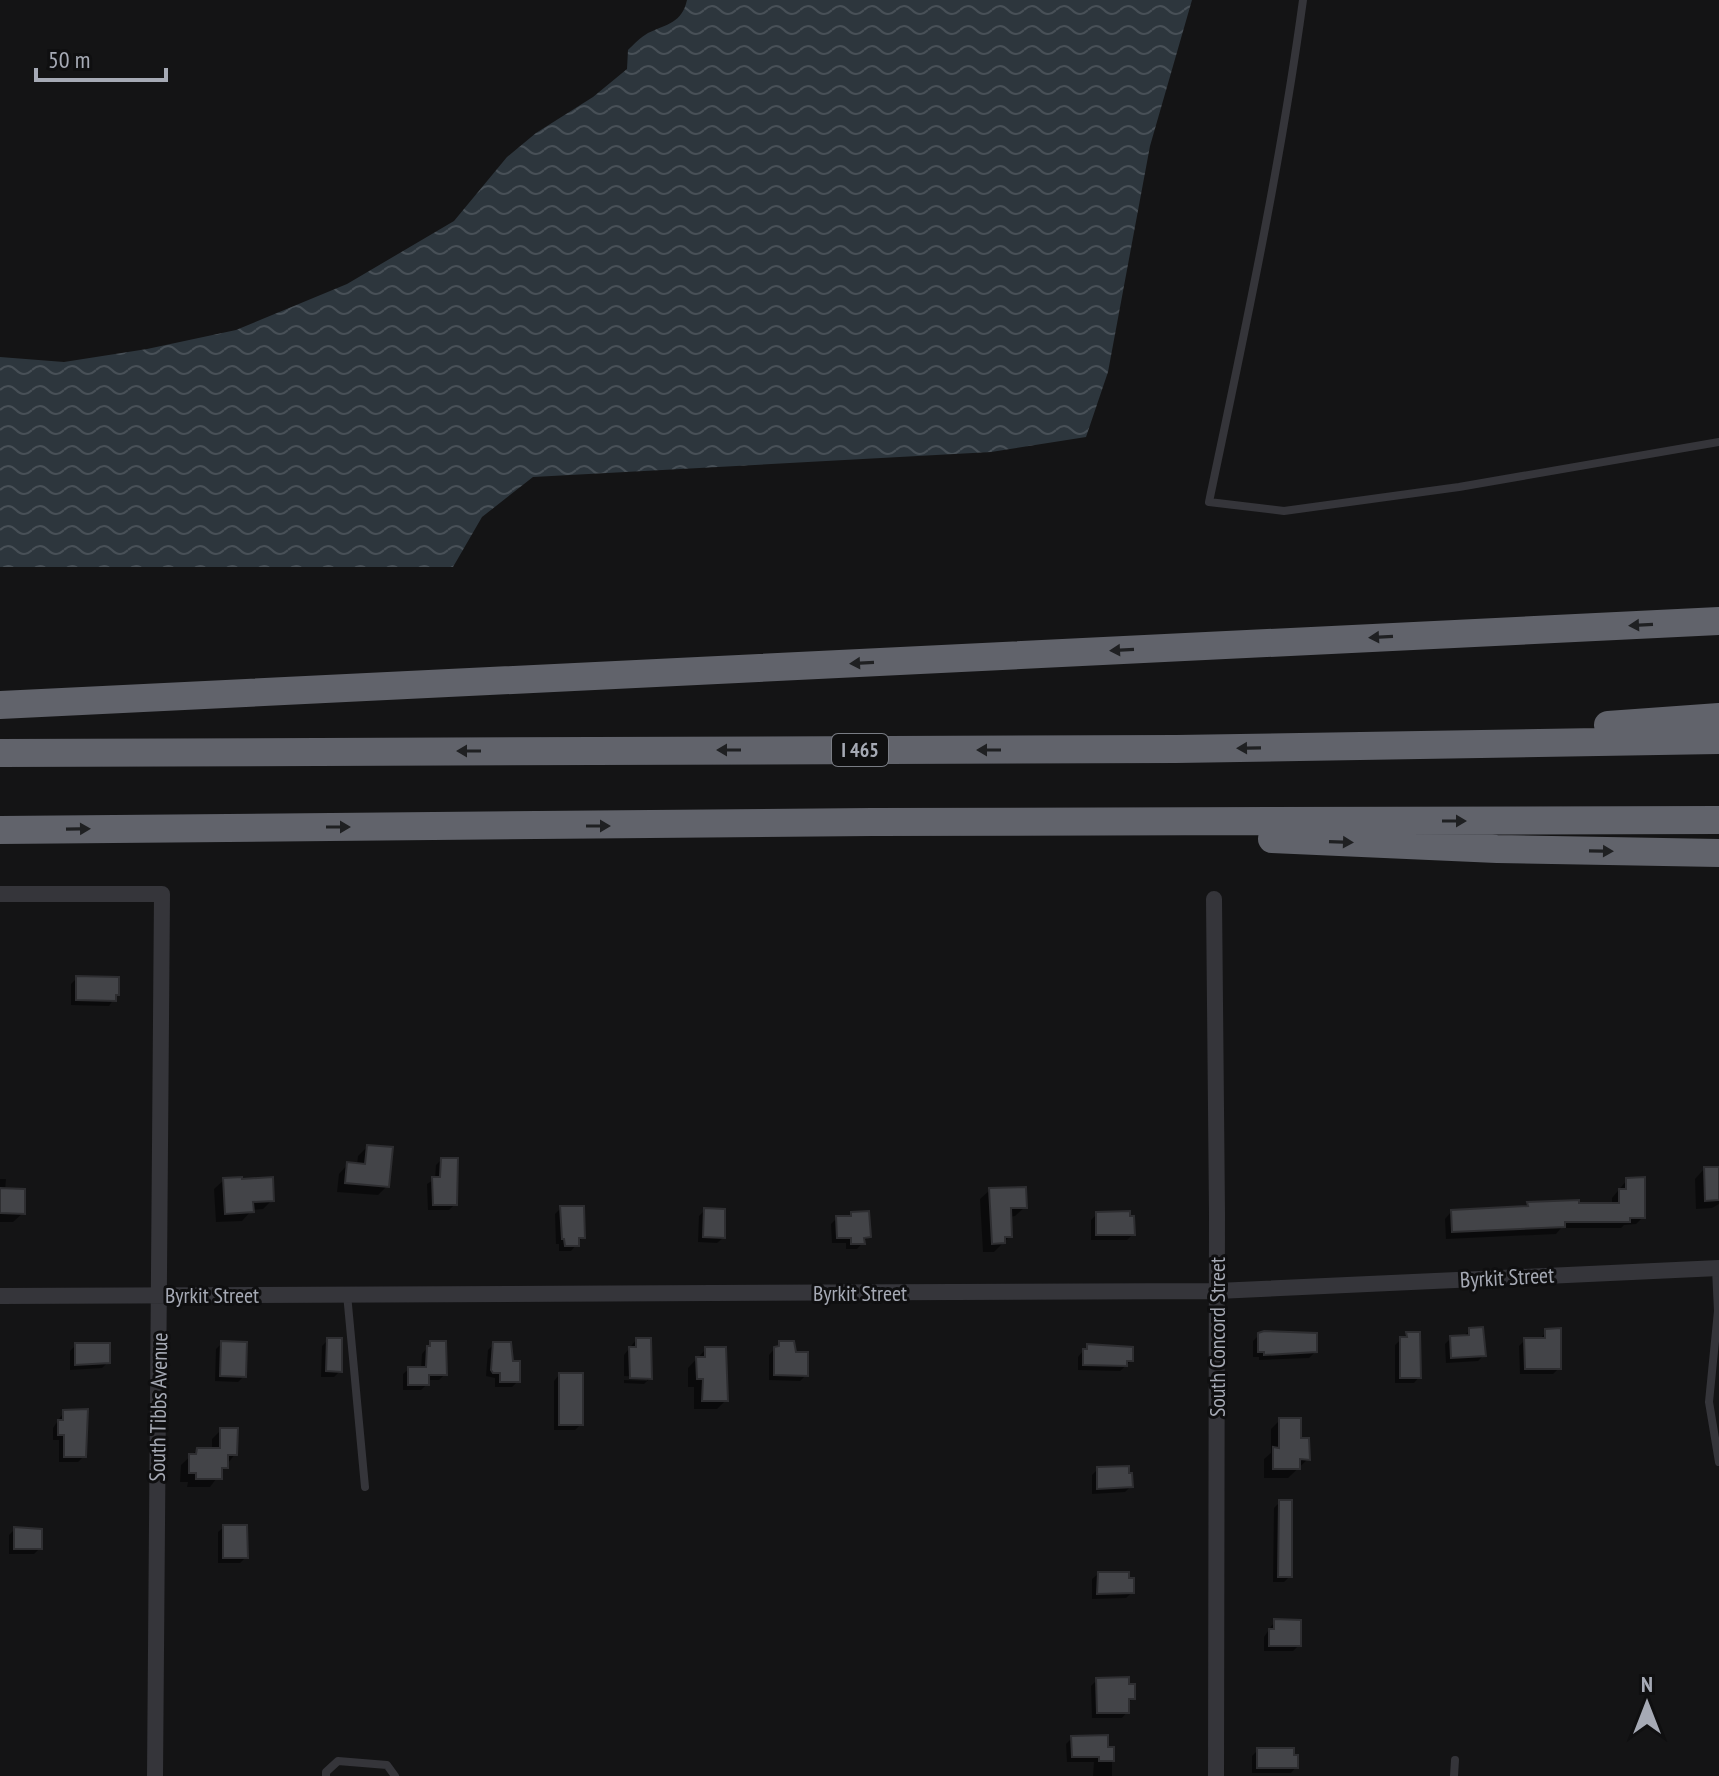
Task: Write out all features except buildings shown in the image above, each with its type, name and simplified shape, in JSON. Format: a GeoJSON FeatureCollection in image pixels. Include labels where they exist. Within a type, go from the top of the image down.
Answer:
{"type":"FeatureCollection","features":[{"type":"Feature","properties":{"kind":"highway"},"geometry":{"type":"LineString","coordinates":[[0,705],[1719,621]]}},
{"type":"Feature","properties":{"kind":"highway"},"geometry":{"type":"LineString","coordinates":[[1306,748],[1719,717]]}},
{"type":"Feature","properties":{"kind":"highway","name":"I 465"},"geometry":{"type":"LineString","coordinates":[[0,753],[1306,748],[1719,740]]}},
{"type":"Feature","properties":{"kind":"highway"},"geometry":{"type":"LineString","coordinates":[[0,830],[872,822],[1719,820]]}},
{"type":"Feature","properties":{"kind":"highway"},"geometry":{"type":"LineString","coordinates":[[872,822],[1497,849],[1719,853]]}},
{"type":"Feature","properties":{"kind":"street","name":"South Tibbs Avenue"},"geometry":{"type":"LineString","coordinates":[[0,894],[162,894],[155,1776]]}},
{"type":"Feature","properties":{"kind":"street","name":"South Concord Street"},"geometry":{"type":"LineString","coordinates":[[1214,899],[1216,1776]]}},
{"type":"Feature","properties":{"kind":"street","name":"Byrkit Street"},"geometry":{"type":"LineString","coordinates":[[0,1296],[1217,1291],[1717,1268]]}},
{"type":"Feature","properties":{"kind":"lane"},"geometry":{"type":"LineString","coordinates":[[1303,0],[1258,267],[1209,502],[1284,511],[1459,487],[1719,442]]}},
{"type":"Feature","properties":{"kind":"lane"},"geometry":{"type":"LineString","coordinates":[[1717,1268],[1718,1311],[1709,1402],[1719,1462]]}},
{"type":"Feature","properties":{"kind":"lane"},"geometry":{"type":"LineString","coordinates":[[347,1294],[365,1487]]}},
{"type":"Feature","properties":{"kind":"lane"},"geometry":{"type":"LineString","coordinates":[[1454,1776],[1455,1760]]}},
{"type":"Feature","properties":{"kind":"lane"},"geometry":{"type":"LineString","coordinates":[[326,1776],[326,1772],[338,1761],[387,1765],[395,1776]]}},
{"type":"Feature","properties":{"kind":"water"},"geometry":{"type":"Polygon","coordinates":[[[687,0],[1192,0],[1150,146],[1108,372],[1086,437],[991,452],[533,477],[482,517],[453,567],[0,567],[0,357],[64,362],[147,349],[236,330],[347,284],[454,221],[507,157],[536,133],[593,97],[627,69],[628,50],[645,35],[677,18],[687,0]]]}}]}
